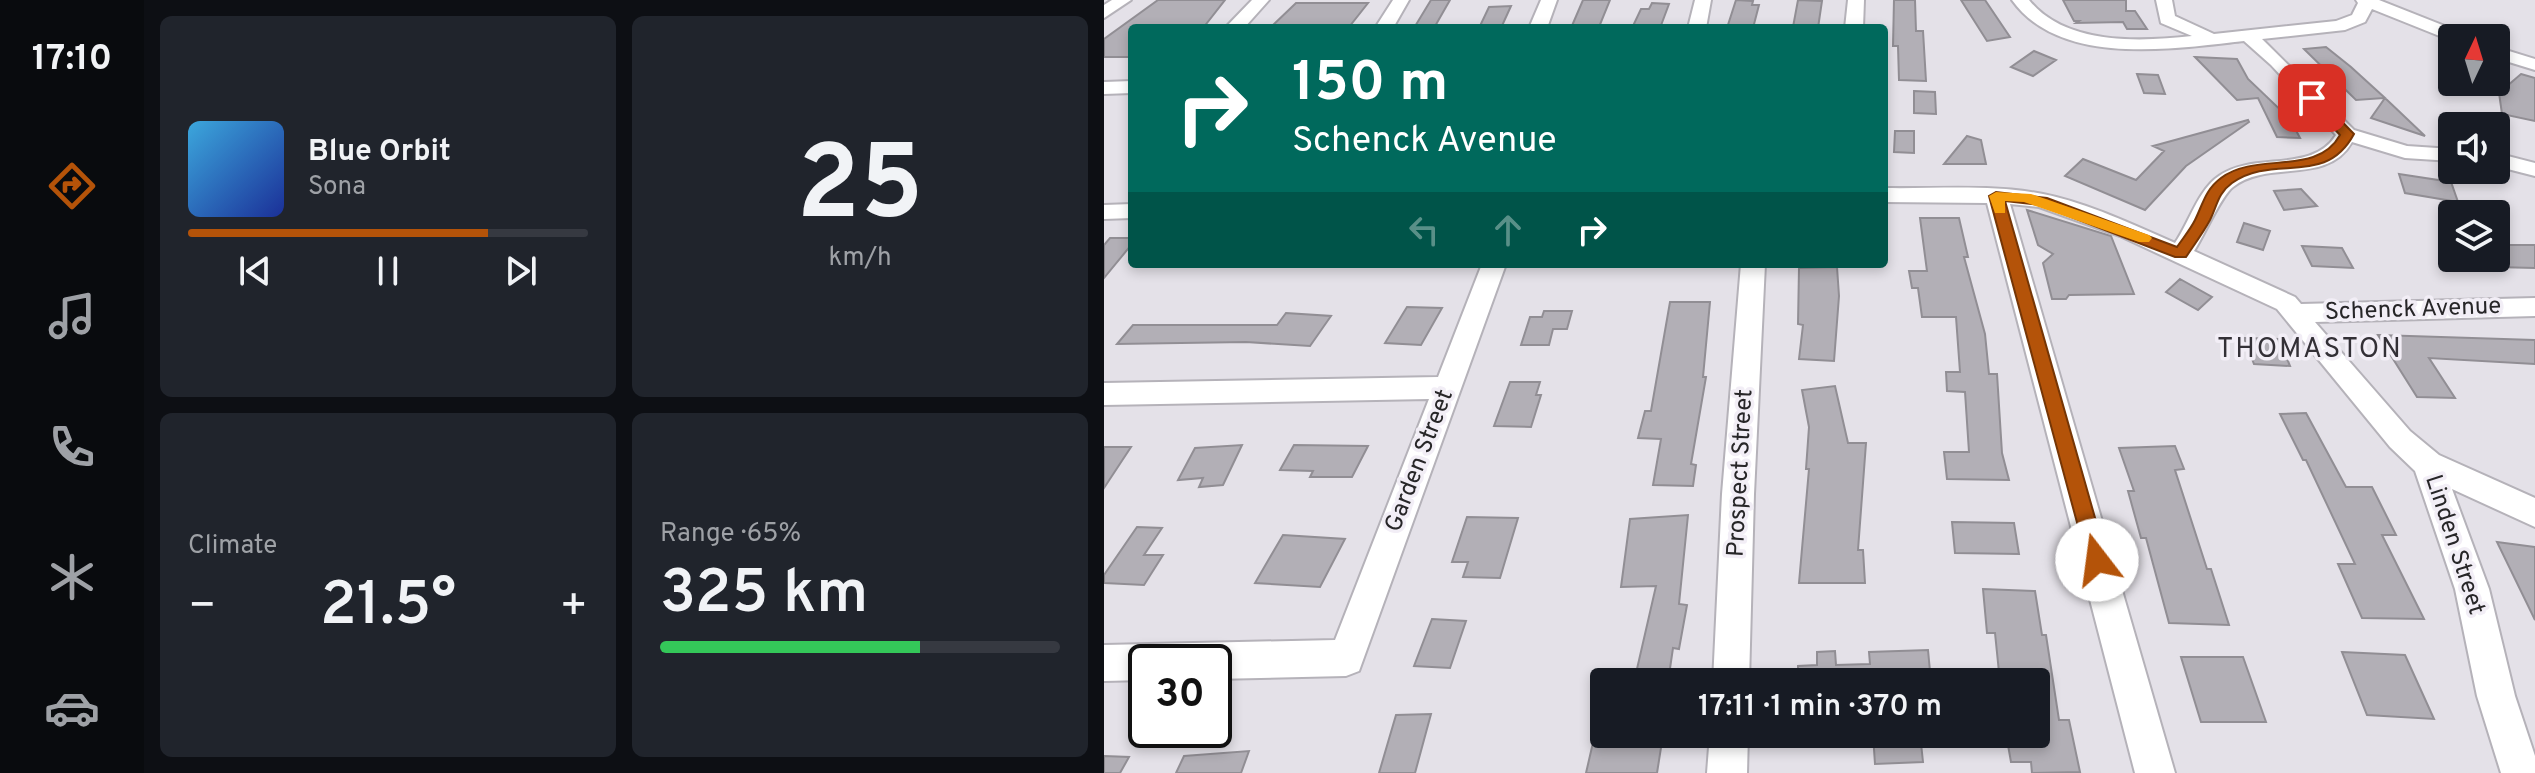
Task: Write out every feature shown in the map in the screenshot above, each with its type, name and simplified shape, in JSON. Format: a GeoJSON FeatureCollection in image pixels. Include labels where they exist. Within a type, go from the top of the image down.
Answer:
{"type":"FeatureCollection","features":[{"type":"Feature","properties":{"kind":"street"},"geometry":{"type":"LineString","coordinates":[[1104,13],[1123,0]]}},
{"type":"Feature","properties":{"kind":"street"},"geometry":{"type":"LineString","coordinates":[[1238,24],[1261,0]]}},
{"type":"Feature","properties":{"kind":"street"},"geometry":{"type":"LineString","coordinates":[[1386,24],[1401,0]]}},
{"type":"Feature","properties":{"kind":"street"},"geometry":{"type":"LineString","coordinates":[[1540,24],[1549,0]]}},
{"type":"Feature","properties":{"kind":"street"},"geometry":{"type":"LineString","coordinates":[[1698,24],[1703,0]]}},
{"type":"Feature","properties":{"kind":"street"},"geometry":{"type":"LineString","coordinates":[[1854,24],[1856,0]]}},
{"type":"Feature","properties":{"kind":"street"},"geometry":{"type":"LineString","coordinates":[[2020,0],[2040,20],[2067,33],[2101,42],[2140,46],[2343,25],[2359,18],[2365,1],[2438,30]]}},
{"type":"Feature","properties":{"kind":"street"},"geometry":{"type":"LineString","coordinates":[[2164,0],[2167,19],[2212,39]]}},
{"type":"Feature","properties":{"kind":"street"},"geometry":{"type":"LineString","coordinates":[[2248,36],[2277,61],[2347,134],[2405,152],[2438,154]]}},
{"type":"Feature","properties":{"kind":"street"},"geometry":{"type":"LineString","coordinates":[[2510,57],[2535,65]]}},
{"type":"Feature","properties":{"kind":"street"},"geometry":{"type":"LineString","coordinates":[[1104,88],[1128,87]]}},
{"type":"Feature","properties":{"kind":"street"},"geometry":{"type":"LineString","coordinates":[[2180,254],[2203,220],[2211,196],[2226,180],[2252,168],[2322,161],[2338,151],[2347,134]]}},
{"type":"Feature","properties":{"kind":"street"},"geometry":{"type":"LineString","coordinates":[[2510,163],[2535,170]]}},
{"type":"Feature","properties":{"kind":"street","name":"Schenck Avenue"},"geometry":{"type":"LineString","coordinates":[[1888,195],[1996,196],[2042,201],[2273,294],[2297,313],[2535,307]]}},
{"type":"Feature","properties":{"kind":"street"},"geometry":{"type":"LineString","coordinates":[[1996,196],[2155,773]]}},
{"type":"Feature","properties":{"kind":"street"},"geometry":{"type":"LineString","coordinates":[[1104,212],[1128,211]]}},
{"type":"Feature","properties":{"kind":"street","name":"Garden Street"},"geometry":{"type":"LineString","coordinates":[[1104,663],[1346,658],[1492,268]]}},
{"type":"Feature","properties":{"kind":"street","name":"Prospect Street"},"geometry":{"type":"LineString","coordinates":[[1732,668],[1738,494],[1753,268]]}},
{"type":"Feature","properties":{"kind":"street","name":"Linden Street"},"geometry":{"type":"LineString","coordinates":[[2297,313],[2319,345],[2363,392],[2404,443],[2428,464],[2472,589],[2496,696],[2521,773]]}},
{"type":"Feature","properties":{"kind":"street"},"geometry":{"type":"LineString","coordinates":[[1104,394],[1447,388]]}},
{"type":"Feature","properties":{"kind":"street"},"geometry":{"type":"LineString","coordinates":[[2428,464],[2535,513]]}},
{"type":"Feature","properties":{"kind":"street"},"geometry":{"type":"LineString","coordinates":[[1727,773],[1728,748]]}},
{"type":"Feature","properties":{"kind":"building"},"geometry":{"type":"Polygon","coordinates":[[[1158,0],[1225,0],[1206,24],[1128,24],[1128,57],[1104,57],[1104,39],[1158,0]]]}},
{"type":"Feature","properties":{"kind":"building"},"geometry":{"type":"Polygon","coordinates":[[[1431,0],[1450,0],[1436,24],[1416,24],[1431,0]]]}},
{"type":"Feature","properties":{"kind":"building"},"geometry":{"type":"Polygon","coordinates":[[[1583,0],[1610,0],[1600,24],[1573,24],[1583,0]]]}},
{"type":"Feature","properties":{"kind":"building"},"geometry":{"type":"Polygon","coordinates":[[[1736,0],[1753,1],[1752,5],[1759,5],[1754,24],[1728,24],[1736,0]]]}},
{"type":"Feature","properties":{"kind":"building"},"geometry":{"type":"Polygon","coordinates":[[[1798,0],[1822,1],[1819,24],[1794,24],[1798,0]]]}},
{"type":"Feature","properties":{"kind":"building"},"geometry":{"type":"Polygon","coordinates":[[[1894,0],[1915,0],[1916,31],[1923,31],[1926,81],[1899,80],[1898,46],[1893,46],[1894,0]]]}},
{"type":"Feature","properties":{"kind":"building"},"geometry":{"type":"Polygon","coordinates":[[[1961,0],[1985,0],[2010,37],[1987,41],[1961,0]]]}},
{"type":"Feature","properties":{"kind":"building"},"geometry":{"type":"Polygon","coordinates":[[[2063,0],[2126,0],[2126,11],[2135,11],[2147,29],[2127,29],[2123,22],[2076,23],[2079,21],[2074,21],[2063,0]]]}},
{"type":"Feature","properties":{"kind":"building"},"geometry":{"type":"Polygon","coordinates":[[[1296,3],[1368,3],[1351,24],[1274,24],[1296,3]]]}},
{"type":"Feature","properties":{"kind":"building"},"geometry":{"type":"Polygon","coordinates":[[[1652,3],[1669,4],[1662,24],[1634,24],[1641,9],[1649,9],[1652,3]]]}},
{"type":"Feature","properties":{"kind":"building"},"geometry":{"type":"Polygon","coordinates":[[[1511,6],[1503,24],[1481,24],[1489,7],[1511,6]]]}},
{"type":"Feature","properties":{"kind":"building"},"geometry":{"type":"Polygon","coordinates":[[[2326,47],[2385,98],[2356,100],[2304,49],[2326,47]]]}},
{"type":"Feature","properties":{"kind":"building"},"geometry":{"type":"Polygon","coordinates":[[[2034,51],[2056,60],[2033,76],[2011,67],[2034,51]]]}},
{"type":"Feature","properties":{"kind":"building"},"geometry":{"type":"Polygon","coordinates":[[[2195,57],[2237,59],[2248,79],[2290,119],[2300,138],[2277,137],[2258,98],[2237,100],[2195,57]]]}},
{"type":"Feature","properties":{"kind":"building"},"geometry":{"type":"Polygon","coordinates":[[[2137,74],[2158,75],[2165,94],[2144,93],[2137,74]]]}},
{"type":"Feature","properties":{"kind":"building"},"geometry":{"type":"Polygon","coordinates":[[[2521,74],[2535,78],[2535,121],[2502,112],[2499,96],[2510,96],[2510,84],[2521,74]]]}},
{"type":"Feature","properties":{"kind":"building"},"geometry":{"type":"Polygon","coordinates":[[[1914,91],[1935,92],[1936,114],[1914,113],[1914,91]]]}},
{"type":"Feature","properties":{"kind":"building"},"geometry":{"type":"Polygon","coordinates":[[[2385,98],[2425,136],[2371,118],[2385,98]]]}},
{"type":"Feature","properties":{"kind":"building"},"geometry":{"type":"Polygon","coordinates":[[[2248,120],[2186,166],[2145,210],[2065,176],[2083,159],[2136,180],[2164,151],[2153,146],[2248,120]]]}},
{"type":"Feature","properties":{"kind":"building"},"geometry":{"type":"Polygon","coordinates":[[[1895,131],[1914,131],[1914,153],[1894,152],[1895,131]]]}},
{"type":"Feature","properties":{"kind":"building"},"geometry":{"type":"Polygon","coordinates":[[[1967,136],[1981,140],[1986,164],[1944,164],[1967,136]]]}},
{"type":"Feature","properties":{"kind":"building"},"geometry":{"type":"Polygon","coordinates":[[[2399,174],[2438,180],[2438,184],[2452,184],[2457,200],[2446,200],[2405,193],[2399,174]]]}},
{"type":"Feature","properties":{"kind":"building"},"geometry":{"type":"Polygon","coordinates":[[[2301,189],[2317,206],[2284,210],[2274,191],[2301,189]]]}},
{"type":"Feature","properties":{"kind":"building"},"geometry":{"type":"Polygon","coordinates":[[[2027,210],[2111,236],[2134,294],[2069,295],[2066,299],[2052,299],[2043,263],[2053,254],[2038,245],[2027,210]]]}},
{"type":"Feature","properties":{"kind":"building"},"geometry":{"type":"Polygon","coordinates":[[[1920,218],[1959,218],[1968,257],[1964,257],[1985,334],[1989,374],[1997,374],[2002,453],[2009,480],[1947,479],[1944,452],[1969,452],[1965,392],[1947,391],[1946,372],[1960,372],[1956,317],[1922,317],[1918,288],[1912,288],[1909,271],[1927,271],[1920,218]]]}},
{"type":"Feature","properties":{"kind":"building"},"geometry":{"type":"Polygon","coordinates":[[[2244,223],[2270,231],[2263,250],[2237,242],[2244,223]]]}},
{"type":"Feature","properties":{"kind":"building"},"geometry":{"type":"Polygon","coordinates":[[[1110,238],[1128,238],[1128,249],[1104,278],[1104,245],[1110,238]]]}},
{"type":"Feature","properties":{"kind":"building"},"geometry":{"type":"Polygon","coordinates":[[[2510,245],[2535,245],[2535,268],[2510,267],[2510,245]]]}},
{"type":"Feature","properties":{"kind":"building"},"geometry":{"type":"Polygon","coordinates":[[[2302,246],[2342,248],[2353,268],[2312,266],[2302,246]]]}},
{"type":"Feature","properties":{"kind":"building"},"geometry":{"type":"Polygon","coordinates":[[[1799,268],[1837,268],[1839,296],[1834,361],[1799,359],[1803,325],[1798,324],[1799,268]]]}},
{"type":"Feature","properties":{"kind":"building"},"geometry":{"type":"Polygon","coordinates":[[[2180,279],[2212,297],[2198,310],[2166,292],[2180,279]]]}},
{"type":"Feature","properties":{"kind":"building"},"geometry":{"type":"Polygon","coordinates":[[[1670,302],[1710,302],[1703,377],[1706,377],[1691,464],[1696,465],[1693,486],[1653,485],[1661,439],[1638,438],[1645,411],[1651,411],[1670,302]]]}},
{"type":"Feature","properties":{"kind":"building"},"geometry":{"type":"Polygon","coordinates":[[[1407,307],[1442,308],[1421,345],[1385,343],[1407,307]]]}},
{"type":"Feature","properties":{"kind":"building"},"geometry":{"type":"Polygon","coordinates":[[[1544,311],[1572,311],[1567,329],[1553,329],[1549,345],[1521,345],[1530,317],[1542,317],[1544,311]]]}},
{"type":"Feature","properties":{"kind":"building"},"geometry":{"type":"Polygon","coordinates":[[[1286,313],[1331,316],[1310,346],[1246,342],[1117,344],[1133,325],[1277,325],[1286,313]]]}},
{"type":"Feature","properties":{"kind":"building"},"geometry":{"type":"Polygon","coordinates":[[[2378,335],[2535,340],[2535,364],[2429,358],[2455,398],[2417,397],[2378,335]]]}},
{"type":"Feature","properties":{"kind":"building"},"geometry":{"type":"Polygon","coordinates":[[[2244,338],[2279,339],[2290,366],[2254,364],[2244,338]]]}},
{"type":"Feature","properties":{"kind":"building"},"geometry":{"type":"Polygon","coordinates":[[[1510,382],[1540,382],[1536,395],[1541,395],[1531,427],[1494,426],[1510,382]]]}},
{"type":"Feature","properties":{"kind":"building"},"geometry":{"type":"Polygon","coordinates":[[[1835,386],[1848,443],[1866,443],[1858,550],[1863,550],[1865,583],[1799,583],[1809,469],[1806,469],[1809,427],[1802,390],[1835,386]]]}},
{"type":"Feature","properties":{"kind":"building"},"geometry":{"type":"Polygon","coordinates":[[[2306,413],[2346,487],[2372,487],[2396,535],[2382,535],[2424,619],[2362,618],[2338,564],[2355,564],[2306,460],[2303,460],[2280,414],[2306,413]]]}},
{"type":"Feature","properties":{"kind":"building"},"geometry":{"type":"Polygon","coordinates":[[[1242,445],[1223,485],[1199,487],[1203,478],[1178,480],[1195,448],[1242,445]]]}},
{"type":"Feature","properties":{"kind":"building"},"geometry":{"type":"Polygon","coordinates":[[[1294,445],[1368,446],[1352,477],[1310,477],[1313,471],[1280,470],[1294,445]]]}},
{"type":"Feature","properties":{"kind":"building"},"geometry":{"type":"Polygon","coordinates":[[[2175,446],[2184,469],[2175,470],[2229,625],[2169,623],[2146,538],[2141,538],[2128,491],[2134,491],[2119,448],[2175,446]]]}},
{"type":"Feature","properties":{"kind":"building"},"geometry":{"type":"Polygon","coordinates":[[[1104,447],[1131,447],[1104,488],[1104,447]]]}},
{"type":"Feature","properties":{"kind":"building"},"geometry":{"type":"Polygon","coordinates":[[[1688,515],[1679,604],[1687,605],[1679,649],[1673,648],[1670,668],[1637,668],[1656,586],[1621,587],[1630,519],[1688,515]]]}},
{"type":"Feature","properties":{"kind":"building"},"geometry":{"type":"Polygon","coordinates":[[[1467,517],[1518,518],[1500,578],[1463,577],[1468,562],[1452,562],[1467,517]]]}},
{"type":"Feature","properties":{"kind":"building"},"geometry":{"type":"Polygon","coordinates":[[[1952,522],[2014,523],[2019,554],[1955,553],[1952,522]]]}},
{"type":"Feature","properties":{"kind":"building"},"geometry":{"type":"Polygon","coordinates":[[[1137,527],[1162,528],[1144,555],[1163,555],[1144,585],[1104,583],[1104,575],[1137,527]]]}},
{"type":"Feature","properties":{"kind":"building"},"geometry":{"type":"Polygon","coordinates":[[[1283,535],[1345,539],[1320,587],[1255,583],[1283,535]]]}},
{"type":"Feature","properties":{"kind":"building"},"geometry":{"type":"Polygon","coordinates":[[[2497,542],[2535,547],[2535,620],[2497,542]]]}},
{"type":"Feature","properties":{"kind":"building"},"geometry":{"type":"Polygon","coordinates":[[[1983,589],[2035,591],[2042,635],[2046,635],[2059,720],[2069,720],[2080,772],[2032,773],[2031,762],[2011,762],[2008,748],[2050,748],[2050,668],[1999,668],[1995,633],[1987,633],[1983,589]]]}},
{"type":"Feature","properties":{"kind":"building"},"geometry":{"type":"Polygon","coordinates":[[[1432,619],[1466,621],[1450,668],[1414,666],[1432,619]]]}},
{"type":"Feature","properties":{"kind":"building"},"geometry":{"type":"Polygon","coordinates":[[[1928,650],[1930,668],[1798,668],[1817,665],[1817,652],[1835,651],[1836,665],[1870,664],[1869,652],[1928,650]]]}},
{"type":"Feature","properties":{"kind":"building"},"geometry":{"type":"Polygon","coordinates":[[[2342,652],[2405,655],[2434,719],[2367,715],[2342,652]]]}},
{"type":"Feature","properties":{"kind":"building"},"geometry":{"type":"Polygon","coordinates":[[[2181,657],[2243,657],[2266,722],[2201,722],[2181,657]]]}},
{"type":"Feature","properties":{"kind":"building"},"geometry":{"type":"Polygon","coordinates":[[[1431,714],[1415,773],[1379,773],[1396,715],[1431,714]]]}},
{"type":"Feature","properties":{"kind":"building"},"geometry":{"type":"Polygon","coordinates":[[[1592,748],[1661,748],[1657,773],[1586,773],[1592,748]]]}},
{"type":"Feature","properties":{"kind":"building"},"geometry":{"type":"Polygon","coordinates":[[[1874,748],[1922,748],[1923,762],[1875,764],[1874,748]]]}},
{"type":"Feature","properties":{"kind":"building"},"geometry":{"type":"Polygon","coordinates":[[[1249,751],[1241,773],[1176,773],[1184,756],[1249,751]]]}},
{"type":"Feature","properties":{"kind":"building"},"geometry":{"type":"Polygon","coordinates":[[[1104,756],[1129,757],[1120,773],[1104,773],[1104,756]]]}},
{"type":"Feature","properties":{"kind":"slow traffic"},"geometry":{"type":"LineString","coordinates":[[2000,210],[1996,196],[2025,197],[2144,238]]}},
{"type":"Feature","properties":{"kind":"district","name":"THOMASTON"},"geometry":{"type":"Point","coordinates":[2310,350]}},
{"type":"Feature","properties":{"kind":"route"},"geometry":{"type":"LineString","coordinates":[[2097,560],[1996,196],[2042,201],[2128,231],[2180,254],[2203,220],[2211,196],[2226,180],[2240,172],[2266,165],[2322,161],[2338,151],[2347,134],[2312,98]]}}]}
